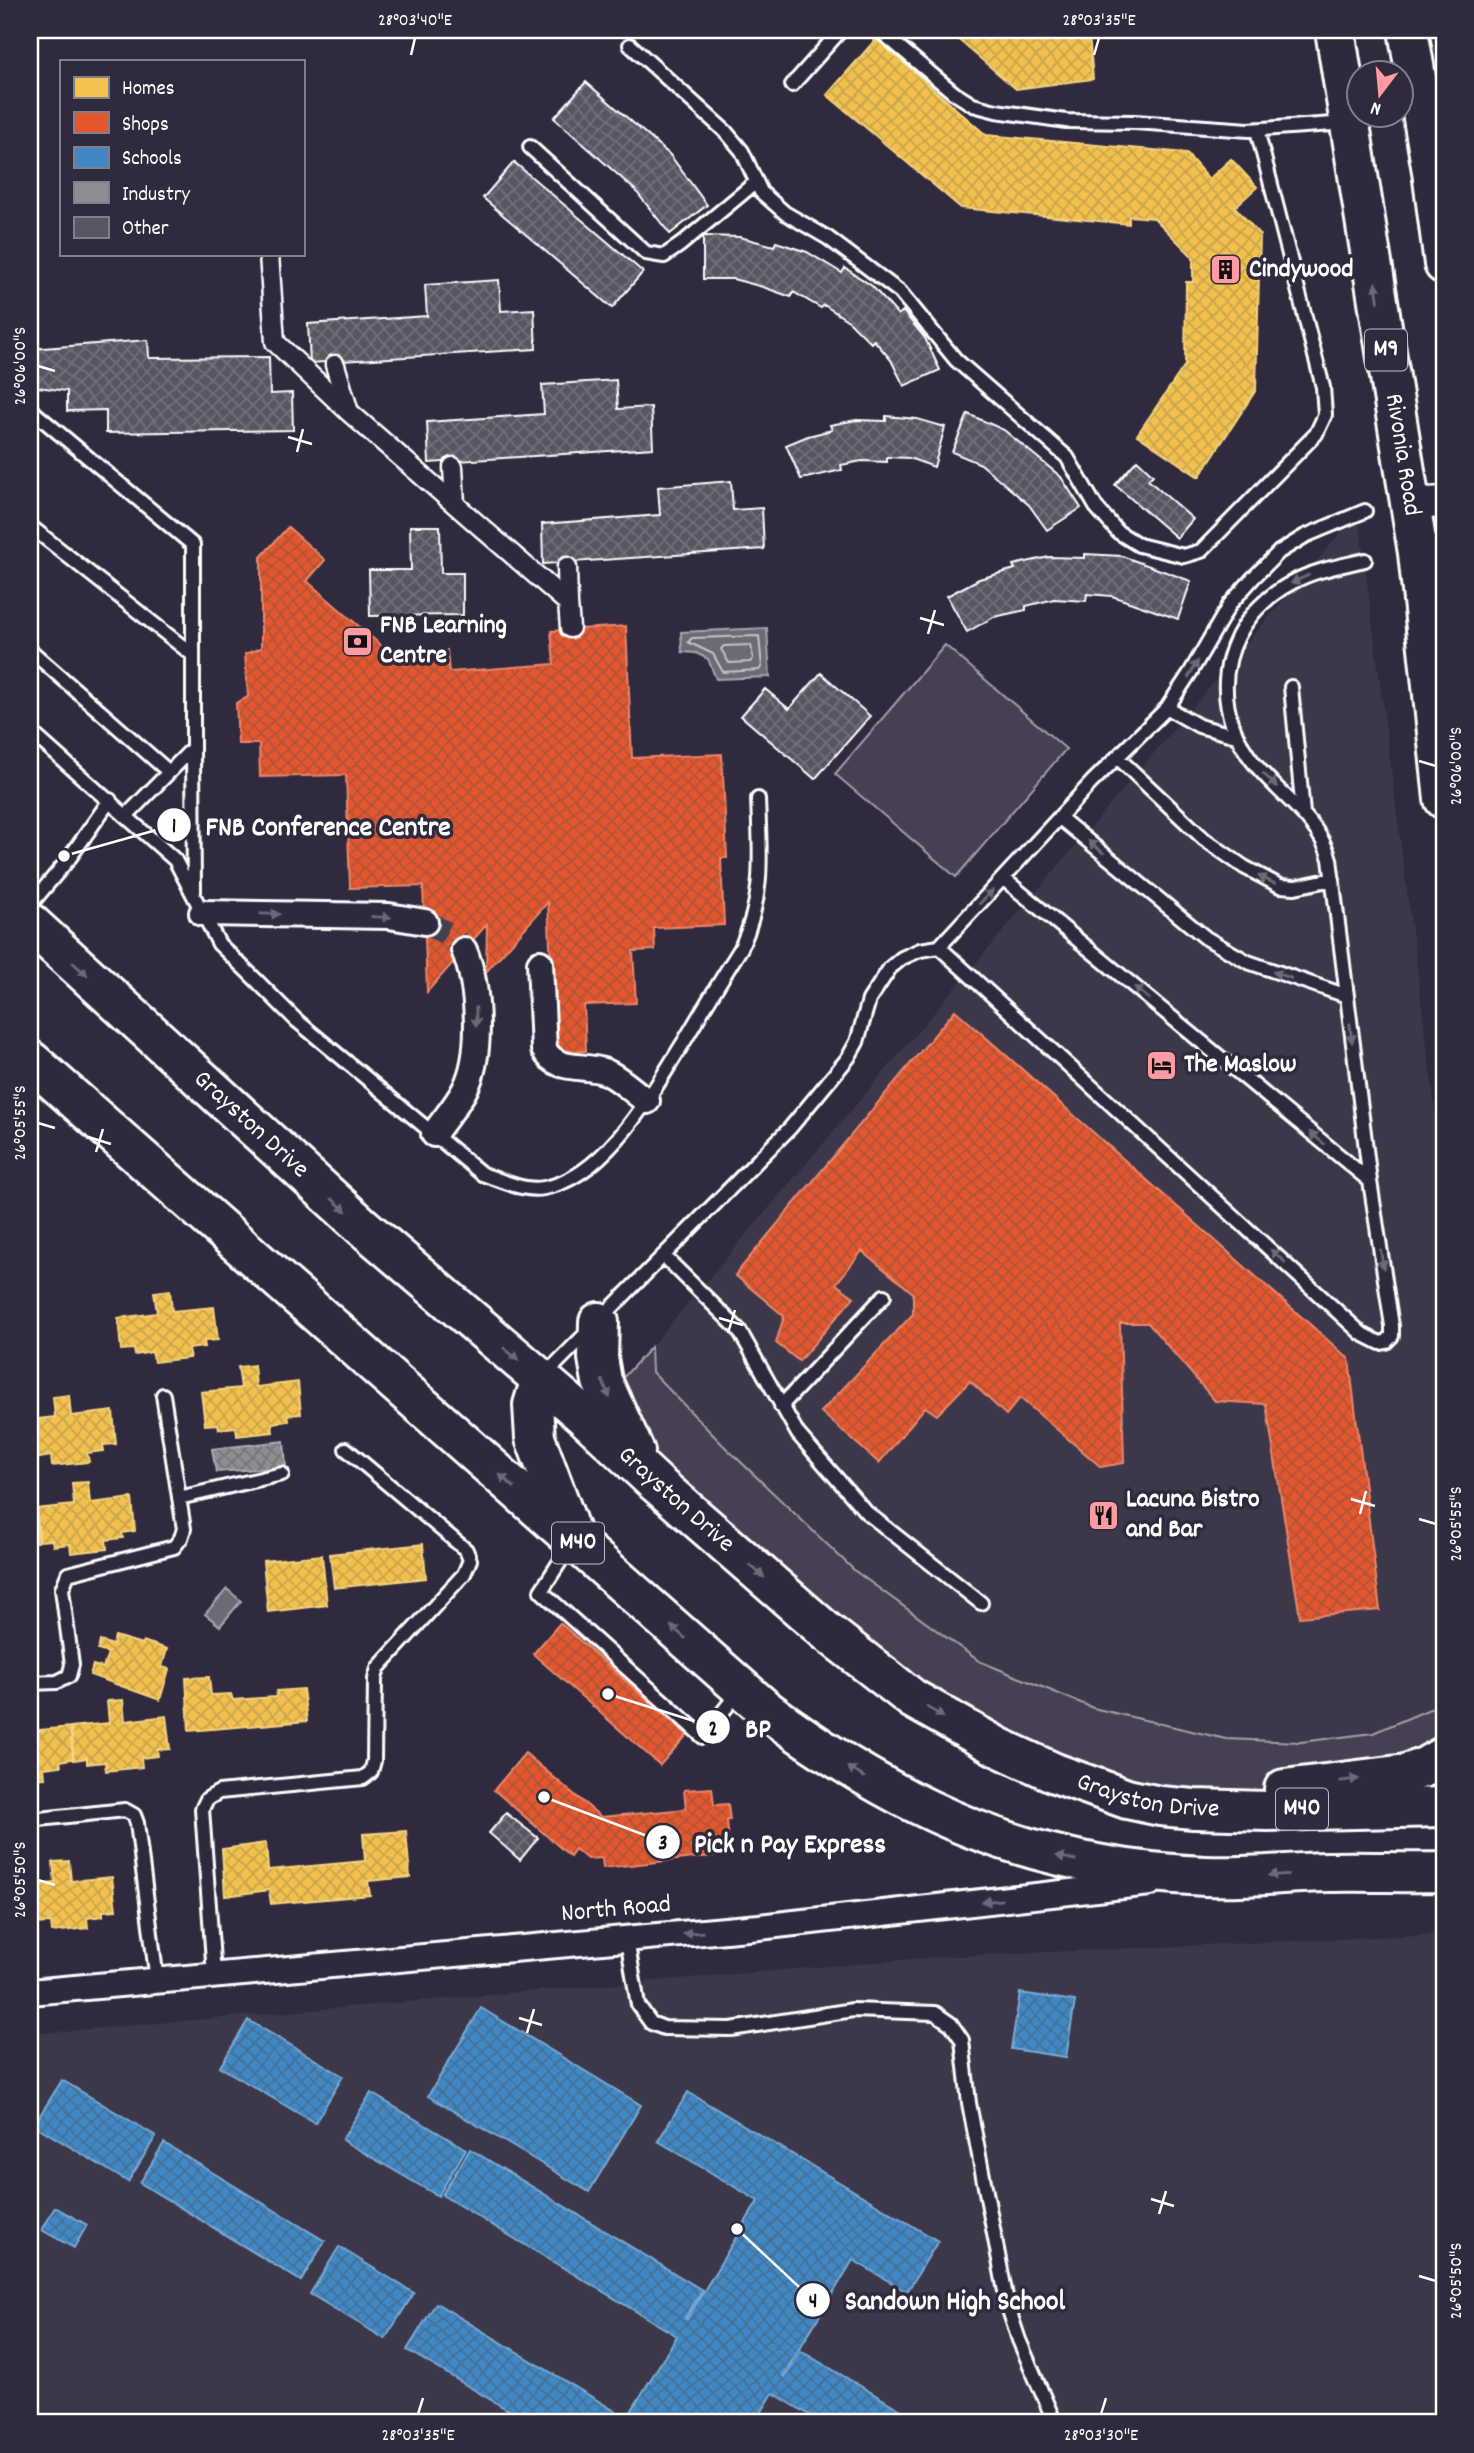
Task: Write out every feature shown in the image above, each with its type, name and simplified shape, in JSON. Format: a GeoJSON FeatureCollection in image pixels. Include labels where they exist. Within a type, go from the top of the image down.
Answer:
{"type":"FeatureCollection","features":[{"type":"Feature","properties":{"kind":"main road","name":"Rivonia Road"},"geometry":{"type":"LineString","coordinates":[[1335,30],[1344,82]]}},
{"type":"Feature","properties":{"kind":"main road"},"geometry":{"type":"LineString","coordinates":[[1408,30],[1438,170],[1444,264]]}},
{"type":"Feature","properties":{"kind":"main road","name":"Rivonia Road"},"geometry":{"type":"LineString","coordinates":[[1353,130],[1427,503],[1444,799]]}},
{"type":"Feature","properties":{"kind":"main road","name":"Grayston Drive"},"geometry":{"type":"LineString","coordinates":[[30,923],[363,1227],[583,1415],[656,1483],[827,1632],[913,1699],[988,1742],[1055,1773],[1127,1799],[1194,1809],[1268,1811],[1444,1807]]}},
{"type":"Feature","properties":{"kind":"main road","name":"M40"},"geometry":{"type":"LineString","coordinates":[[30,1060],[765,1709],[867,1779],[920,1807],[972,1829],[1026,1848],[1089,1864],[1206,1877],[1326,1872],[1444,1872]]}},
{"type":"Feature","properties":{"kind":"main road"},"geometry":{"type":"LineString","coordinates":[[599,1322],[598,1358],[602,1381],[634,1450],[656,1483]]}},
{"type":"Feature","properties":{"kind":"main road"},"geometry":{"type":"LineString","coordinates":[[541,1379],[533,1405],[535,1438],[574,1540]]}},
{"type":"Feature","properties":{"kind":"main road"},"geometry":{"type":"LineString","coordinates":[[1160,1805],[1406,1774],[1424,1768],[1444,1756]]}},
{"type":"Feature","properties":{"kind":"main road"},"geometry":{"type":"LineString","coordinates":[[1326,1872],[1444,1896]]}},
{"type":"Feature","properties":{"kind":"street"},"geometry":{"type":"LineString","coordinates":[[269,256],[275,342],[349,412],[568,603]]}},
{"type":"Feature","properties":{"kind":"street"},"geometry":{"type":"LineString","coordinates":[[335,365],[349,412]]}},
{"type":"Feature","properties":{"kind":"street"},"geometry":{"type":"LineString","coordinates":[[453,467],[455,504]]}},
{"type":"Feature","properties":{"kind":"street"},"geometry":{"type":"LineString","coordinates":[[566,567],[570,628]]}},
{"type":"Feature","properties":{"kind":"street"},"geometry":{"type":"LineString","coordinates":[[198,903],[389,916],[425,922]]}},
{"type":"Feature","properties":{"kind":"street"},"geometry":{"type":"LineString","coordinates":[[434,1134],[466,1088],[476,1040],[476,1006],[471,972],[464,950]]}},
{"type":"Feature","properties":{"kind":"street"},"geometry":{"type":"LineString","coordinates":[[540,962],[544,1049],[548,1058],[563,1066],[609,1073],[647,1101]]}},
{"type":"Feature","properties":{"kind":"street","name":"North Road"},"geometry":{"type":"LineString","coordinates":[[30,1992],[773,1925],[1206,1877]]}},
{"type":"Feature","properties":{"kind":"lane"},"geometry":{"type":"LineString","coordinates":[[792,85],[841,30]]}},
{"type":"Feature","properties":{"kind":"lane"},"geometry":{"type":"LineString","coordinates":[[879,30],[954,93],[973,105],[996,111],[1066,121],[1258,130],[1344,123]]}},
{"type":"Feature","properties":{"kind":"lane"},"geometry":{"type":"LineString","coordinates":[[630,45],[726,132],[742,151],[761,192],[785,213],[828,238],[900,292],[956,360],[1067,457],[1096,508],[1118,532],[1139,545],[1185,556],[1201,551],[1316,435],[1325,415],[1323,387],[1258,130]]}},
{"type":"Feature","properties":{"kind":"lane"},"geometry":{"type":"LineString","coordinates":[[530,147],[646,253],[664,256],[756,182]]}},
{"type":"Feature","properties":{"kind":"lane"},"geometry":{"type":"LineString","coordinates":[[30,409],[193,545],[193,748],[198,903]]}},
{"type":"Feature","properties":{"kind":"lane"},"geometry":{"type":"LineString","coordinates":[[541,1379],[769,1151],[848,1058],[860,1034],[869,1000],[890,968],[902,958],[920,950],[939,947],[1167,708],[1230,604],[1253,578],[1279,552],[1305,536],[1365,510]]}},
{"type":"Feature","properties":{"kind":"lane"},"geometry":{"type":"LineString","coordinates":[[30,526],[193,655]]}},
{"type":"Feature","properties":{"kind":"lane"},"geometry":{"type":"LineString","coordinates":[[939,947],[1362,1334],[1380,1343],[1387,1342],[1392,1336],[1392,1326],[1370,1181],[1333,879],[1326,846],[1315,826],[1255,766],[1236,736],[1225,701],[1225,685],[1238,635],[1267,601],[1295,581],[1321,570],[1365,560]]}},
{"type":"Feature","properties":{"kind":"lane"},"geometry":{"type":"LineString","coordinates":[[30,650],[169,772]]}},
{"type":"Feature","properties":{"kind":"lane"},"geometry":{"type":"LineString","coordinates":[[1291,687],[1303,813]]}},
{"type":"Feature","properties":{"kind":"lane"},"geometry":{"type":"LineString","coordinates":[[1167,708],[1199,726],[1236,736]]}},
{"type":"Feature","properties":{"kind":"lane"},"geometry":{"type":"LineString","coordinates":[[30,731],[176,860],[219,944],[296,1020],[482,1174],[518,1186],[544,1188],[580,1174],[598,1160],[647,1101],[741,948],[750,927],[761,877],[758,799]]}},
{"type":"Feature","properties":{"kind":"lane"},"geometry":{"type":"LineString","coordinates":[[127,815],[193,748]]}},
{"type":"Feature","properties":{"kind":"lane"},"geometry":{"type":"LineString","coordinates":[[1118,758],[1204,839],[1244,867],[1280,886],[1295,887],[1333,879]]}},
{"type":"Feature","properties":{"kind":"lane"},"geometry":{"type":"LineString","coordinates":[[30,905],[68,860],[110,800]]}},
{"type":"Feature","properties":{"kind":"lane"},"geometry":{"type":"LineString","coordinates":[[1060,818],[1206,938],[1248,962],[1347,996]]}},
{"type":"Feature","properties":{"kind":"lane"},"geometry":{"type":"LineString","coordinates":[[1004,879],[1370,1181]]}},
{"type":"Feature","properties":{"kind":"lane"},"geometry":{"type":"LineString","coordinates":[[664,1256],[739,1330],[797,1434],[866,1512],[981,1603]]}},
{"type":"Feature","properties":{"kind":"lane"},"geometry":{"type":"LineString","coordinates":[[781,1406],[884,1296]]}},
{"type":"Feature","properties":{"kind":"lane"},"geometry":{"type":"LineString","coordinates":[[30,1683],[57,1682],[68,1676],[72,1665],[62,1589],[68,1574],[174,1547],[181,1538],[184,1529],[163,1395]]}},
{"type":"Feature","properties":{"kind":"lane"},"geometry":{"type":"LineString","coordinates":[[214,1975],[202,1809],[207,1799],[219,1791],[363,1778],[371,1772],[374,1761],[375,1679],[378,1668],[464,1574],[470,1560],[466,1550],[346,1449]]}},
{"type":"Feature","properties":{"kind":"lane"},"geometry":{"type":"LineString","coordinates":[[179,1497],[282,1474]]}},
{"type":"Feature","properties":{"kind":"lane"},"geometry":{"type":"LineString","coordinates":[[574,1540],[541,1591],[703,1737],[742,1688]]}},
{"type":"Feature","properties":{"kind":"lane"},"geometry":{"type":"LineString","coordinates":[[30,1820],[125,1810],[134,1815],[157,1981]]}},
{"type":"Feature","properties":{"kind":"lane"},"geometry":{"type":"LineString","coordinates":[[627,1939],[638,2005],[651,2023],[664,2028],[731,2029],[853,2010],[935,2013],[951,2024],[962,2040],[969,2103],[1009,2307],[1019,2340],[1055,2423]]}},
{"type":"Feature","properties":{"kind":"shaded area","name":"The Maslow"},"geometry":{"type":"Polygon","coordinates":[[[1358,512],[1444,1178],[1444,1703],[1373,1733],[1301,1742],[1226,1739],[1093,1708],[979,1661],[855,1571],[722,1444],[652,1372],[651,1347],[1358,512]]]}},
{"type":"Feature","properties":{"kind":"shaded area"},"geometry":{"type":"Polygon","coordinates":[[[945,645],[1066,749],[956,877],[835,774],[945,645]]]}},
{"type":"Feature","properties":{"kind":"shaded area"},"geometry":{"type":"Polygon","coordinates":[[[651,1347],[652,1372],[722,1444],[855,1571],[979,1661],[1093,1708],[1226,1739],[1301,1742],[1373,1733],[1444,1703],[1444,1763],[1381,1781],[1158,1799],[1002,1746],[579,1426],[651,1347]]]}},
{"type":"Feature","properties":{"kind":"shaded area"},"geometry":{"type":"Polygon","coordinates":[[[1444,1934],[1444,2423],[30,2423],[30,2034],[936,1957],[1444,1934]]]}},
{"type":"Feature","properties":{"kind":"water"},"geometry":{"type":"Polygon","coordinates":[[[767,628],[770,677],[716,679],[708,659],[696,653],[682,652],[681,632],[767,628]]]}},
{"type":"Feature","properties":{"kind":"water"},"geometry":{"type":"Polygon","coordinates":[[[227,1589],[241,1601],[220,1626],[205,1614],[227,1589]]]}},
{"type":"Feature","properties":{"kind":"building: Homes"},"geometry":{"type":"Polygon","coordinates":[[[947,30],[1157,30],[1089,35],[1093,79],[1016,89],[947,30]]]}},
{"type":"Feature","properties":{"kind":"building: Homes","name":"Cindywood"},"geometry":{"type":"Polygon","coordinates":[[[876,39],[986,135],[1186,153],[1209,179],[1231,159],[1257,187],[1235,207],[1260,235],[1256,390],[1199,477],[1137,435],[1185,365],[1186,282],[1193,282],[1193,257],[1154,218],[1129,216],[1129,224],[961,208],[827,95],[876,39]]]}},
{"type":"Feature","properties":{"kind":"building: Homes"},"geometry":{"type":"Polygon","coordinates":[[[170,1290],[172,1311],[214,1307],[218,1340],[204,1341],[205,1347],[188,1349],[190,1358],[154,1362],[152,1352],[135,1355],[134,1349],[121,1350],[118,1318],[157,1313],[154,1292],[170,1290]]]}},
{"type":"Feature","properties":{"kind":"building: Homes"},"geometry":{"type":"Polygon","coordinates":[[[254,1365],[256,1387],[298,1382],[301,1414],[288,1415],[289,1421],[272,1423],[273,1432],[237,1436],[236,1427],[219,1429],[218,1424],[205,1425],[201,1392],[241,1388],[238,1367],[254,1365]]]}},
{"type":"Feature","properties":{"kind":"building: Homes"},"geometry":{"type":"Polygon","coordinates":[[[69,1395],[71,1416],[113,1411],[116,1444],[103,1445],[104,1451],[87,1453],[89,1462],[52,1466],[51,1456],[34,1459],[33,1453],[30,1453],[30,1420],[55,1417],[53,1397],[69,1395]]]}},
{"type":"Feature","properties":{"kind":"building: Homes"},"geometry":{"type":"Polygon","coordinates":[[[88,1482],[90,1503],[132,1498],[135,1531],[122,1533],[123,1538],[106,1540],[107,1549],[71,1553],[70,1544],[53,1546],[52,1540],[40,1541],[36,1509],[74,1505],[72,1483],[88,1482]]]}},
{"type":"Feature","properties":{"kind":"building: Homes"},"geometry":{"type":"Polygon","coordinates":[[[30,1509],[35,1509],[38,1542],[30,1542],[30,1509]]]}},
{"type":"Feature","properties":{"kind":"building: Homes"},"geometry":{"type":"Polygon","coordinates":[[[423,1544],[426,1578],[334,1588],[330,1554],[423,1544]]]}},
{"type":"Feature","properties":{"kind":"building: Homes"},"geometry":{"type":"Polygon","coordinates":[[[322,1555],[327,1605],[268,1612],[263,1561],[322,1555]]]}},
{"type":"Feature","properties":{"kind":"building: Homes"},"geometry":{"type":"Polygon","coordinates":[[[115,1636],[167,1649],[162,1667],[169,1669],[160,1700],[90,1675],[93,1665],[103,1668],[108,1653],[98,1650],[100,1641],[113,1645],[115,1636]]]}},
{"type":"Feature","properties":{"kind":"building: Homes"},"geometry":{"type":"Polygon","coordinates":[[[209,1677],[211,1695],[231,1694],[233,1700],[276,1697],[277,1691],[303,1689],[307,1721],[189,1731],[186,1678],[209,1677]]]}},
{"type":"Feature","properties":{"kind":"building: Homes"},"geometry":{"type":"Polygon","coordinates":[[[123,1700],[125,1721],[166,1716],[170,1749],[157,1750],[158,1756],[141,1758],[142,1767],[106,1771],[105,1762],[87,1764],[87,1758],[74,1760],[71,1727],[109,1723],[107,1701],[123,1700]]]}},
{"type":"Feature","properties":{"kind":"building: Homes"},"geometry":{"type":"Polygon","coordinates":[[[70,1727],[73,1759],[60,1761],[61,1766],[44,1768],[45,1778],[30,1779],[30,1731],[70,1727]]]}},
{"type":"Feature","properties":{"kind":"building: Homes"},"geometry":{"type":"Polygon","coordinates":[[[406,1831],[410,1877],[368,1881],[370,1895],[271,1904],[269,1890],[225,1896],[222,1849],[266,1843],[268,1870],[365,1861],[363,1834],[406,1831]]]}},
{"type":"Feature","properties":{"kind":"building: Homes"},"geometry":{"type":"Polygon","coordinates":[[[69,1861],[71,1881],[112,1877],[116,1910],[103,1911],[103,1916],[87,1918],[88,1928],[52,1932],[51,1923],[33,1924],[33,1918],[30,1919],[30,1886],[55,1883],[53,1862],[69,1861]]]}},
{"type":"Feature","properties":{"kind":"building: Shops"},"geometry":{"type":"Polygon","coordinates":[[[288,527],[325,560],[307,581],[392,655],[447,650],[449,672],[554,664],[551,631],[626,626],[632,758],[722,754],[727,858],[721,858],[724,925],[654,928],[655,950],[633,951],[636,1003],[584,1005],[586,1051],[555,1052],[548,902],[486,972],[487,924],[427,992],[423,886],[350,888],[346,775],[260,777],[259,744],[238,744],[236,703],[248,697],[245,654],[261,648],[261,557],[288,527]]]}},
{"type":"Feature","properties":{"kind":"building: Shops"},"geometry":{"type":"Polygon","coordinates":[[[955,1010],[1349,1359],[1380,1610],[1300,1617],[1266,1404],[1215,1401],[1148,1323],[1120,1323],[1124,1463],[1101,1467],[1020,1398],[1006,1415],[970,1381],[937,1415],[925,1407],[879,1463],[821,1412],[913,1314],[913,1293],[862,1251],[836,1284],[854,1297],[799,1361],[776,1343],[784,1316],[735,1275],[955,1010]]]}},
{"type":"Feature","properties":{"kind":"building: Shops"},"geometry":{"type":"Polygon","coordinates":[[[560,1623],[687,1735],[660,1765],[533,1654],[560,1623]]]}},
{"type":"Feature","properties":{"kind":"building: Shops"},"geometry":{"type":"Polygon","coordinates":[[[525,1753],[601,1817],[686,1809],[684,1790],[712,1788],[714,1805],[728,1804],[730,1854],[603,1868],[602,1858],[587,1859],[575,1849],[570,1856],[494,1790],[525,1753]]]}},
{"type":"Feature","properties":{"kind":"building: Schools"},"geometry":{"type":"Polygon","coordinates":[[[1020,1993],[1075,2001],[1066,2057],[1011,2049],[1020,1993]]]}},
{"type":"Feature","properties":{"kind":"building: Schools"},"geometry":{"type":"Polygon","coordinates":[[[481,2008],[641,2105],[589,2192],[428,2096],[481,2008]]]}},
{"type":"Feature","properties":{"kind":"building: Schools"},"geometry":{"type":"Polygon","coordinates":[[[248,2020],[343,2076],[315,2123],[220,2067],[248,2020]]]}},
{"type":"Feature","properties":{"kind":"building: Schools"},"geometry":{"type":"Polygon","coordinates":[[[62,2080],[156,2136],[128,2182],[34,2125],[62,2080]]]}},
{"type":"Feature","properties":{"kind":"building: Schools"},"geometry":{"type":"Polygon","coordinates":[[[688,2092],[938,2241],[907,2292],[853,2260],[783,2376],[785,2377],[801,2351],[923,2423],[823,2423],[773,2393],[755,2423],[624,2423],[677,2336],[442,2195],[470,2149],[702,2290],[685,2318],[687,2319],[758,2201],[658,2141],[688,2092]]]}},
{"type":"Feature","properties":{"kind":"building: Schools"},"geometry":{"type":"Polygon","coordinates":[[[371,2093],[466,2149],[438,2196],[342,2140],[371,2093]]]}},
{"type":"Feature","properties":{"kind":"building: Schools"},"geometry":{"type":"Polygon","coordinates":[[[164,2143],[325,2241],[301,2281],[140,2183],[164,2143]]]}},
{"type":"Feature","properties":{"kind":"building: Schools"},"geometry":{"type":"Polygon","coordinates":[[[55,2207],[87,2225],[74,2248],[42,2230],[55,2207]]]}},
{"type":"Feature","properties":{"kind":"building: Schools"},"geometry":{"type":"Polygon","coordinates":[[[339,2247],[414,2293],[385,2339],[310,2294],[339,2247]]]}},
{"type":"Feature","properties":{"kind":"building: Schools"},"geometry":{"type":"Polygon","coordinates":[[[436,2303],[625,2417],[621,2423],[530,2423],[407,2350],[436,2303]]]}},
{"type":"Feature","properties":{"kind":"building: Industry"},"geometry":{"type":"Polygon","coordinates":[[[284,1441],[286,1467],[216,1472],[212,1449],[284,1441]]]}},
{"type":"Feature","properties":{"kind":"building: Other"},"geometry":{"type":"Polygon","coordinates":[[[586,82],[670,155],[707,205],[670,234],[635,190],[554,118],[586,82]]]}},
{"type":"Feature","properties":{"kind":"building: Other"},"geometry":{"type":"Polygon","coordinates":[[[514,162],[643,272],[612,308],[483,198],[514,162]]]}},
{"type":"Feature","properties":{"kind":"building: Other"},"geometry":{"type":"Polygon","coordinates":[[[703,236],[740,237],[774,246],[776,242],[807,252],[842,273],[845,268],[872,286],[898,315],[903,311],[925,338],[940,370],[904,386],[891,360],[874,340],[871,343],[850,322],[824,305],[821,308],[793,292],[791,297],[733,279],[703,279],[703,236]]]}},
{"type":"Feature","properties":{"kind":"building: Other"},"geometry":{"type":"Polygon","coordinates":[[[499,280],[501,311],[534,309],[536,349],[310,363],[308,324],[427,316],[425,285],[499,280]]]}},
{"type":"Feature","properties":{"kind":"building: Other"},"geometry":{"type":"Polygon","coordinates":[[[148,340],[149,358],[269,357],[270,394],[292,393],[293,430],[106,433],[106,410],[67,411],[67,391],[30,386],[30,349],[148,340]]]}},
{"type":"Feature","properties":{"kind":"building: Other"},"geometry":{"type":"Polygon","coordinates":[[[616,380],[618,409],[651,407],[653,448],[429,463],[427,422],[544,414],[542,385],[616,380]]]}},
{"type":"Feature","properties":{"kind":"building: Other"},"geometry":{"type":"Polygon","coordinates":[[[968,414],[1004,430],[1061,477],[1081,508],[1047,530],[1029,505],[981,464],[952,452],[968,414]]]}},
{"type":"Feature","properties":{"kind":"building: Other"},"geometry":{"type":"Polygon","coordinates":[[[886,416],[917,419],[945,427],[934,467],[909,458],[887,457],[887,462],[862,461],[841,465],[842,470],[801,479],[786,445],[832,430],[830,425],[856,420],[886,421],[886,416]]]}},
{"type":"Feature","properties":{"kind":"building: Other"},"geometry":{"type":"Polygon","coordinates":[[[1137,460],[1153,475],[1148,480],[1193,519],[1177,538],[1115,485],[1137,460]]]}},
{"type":"Feature","properties":{"kind":"building: Other"},"geometry":{"type":"Polygon","coordinates":[[[731,481],[733,510],[762,508],[764,549],[543,564],[542,524],[660,515],[658,487],[731,481]]]}},
{"type":"Feature","properties":{"kind":"building: Other"},"geometry":{"type":"Polygon","coordinates":[[[410,526],[440,526],[441,573],[463,573],[463,615],[370,616],[369,570],[411,570],[410,526]]]}},
{"type":"Feature","properties":{"kind":"building: Other"},"geometry":{"type":"Polygon","coordinates":[[[1085,554],[1122,556],[1191,581],[1178,619],[1112,596],[1087,594],[1086,601],[1054,599],[1026,606],[1026,610],[994,617],[967,632],[947,596],[979,579],[1015,569],[1013,565],[1049,557],[1085,558],[1085,554]]]}},
{"type":"Feature","properties":{"kind":"building: Other"},"geometry":{"type":"Polygon","coordinates":[[[821,673],[870,716],[815,779],[741,716],[765,689],[789,709],[821,673]]]}},
{"type":"Feature","properties":{"kind":"building: Other"},"geometry":{"type":"Polygon","coordinates":[[[506,1813],[538,1838],[520,1860],[489,1833],[506,1813]]]}},
{"type":"Feature","properties":{"kind":"tunnel"},"geometry":{"type":"LineString","coordinates":[[425,922],[452,936],[464,950]]}},
{"type":"Feature","properties":{"kind":"place","name":"Cindywood"},"geometry":{"type":"Point","coordinates":[1226,270]}},
{"type":"Feature","properties":{"kind":"place","name":"FNB Learning Centre"},"geometry":{"type":"Point","coordinates":[357,641]}},
{"type":"Feature","properties":{"kind":"place","name":"FNB Conference Centre"},"geometry":{"type":"Point","coordinates":[64,856]}},
{"type":"Feature","properties":{"kind":"place","name":"The Maslow"},"geometry":{"type":"Point","coordinates":[1161,1065]}},
{"type":"Feature","properties":{"kind":"place","name":"Lacuna Bistro and Bar"},"geometry":{"type":"Point","coordinates":[1103,1515]}},
{"type":"Feature","properties":{"kind":"place","name":"BP"},"geometry":{"type":"Point","coordinates":[608,1694]}},
{"type":"Feature","properties":{"kind":"place","name":"Pick n Pay Express"},"geometry":{"type":"Point","coordinates":[544,1797]}},
{"type":"Feature","properties":{"kind":"place","name":"Sandown High School"},"geometry":{"type":"Point","coordinates":[737,2229]}}]}
